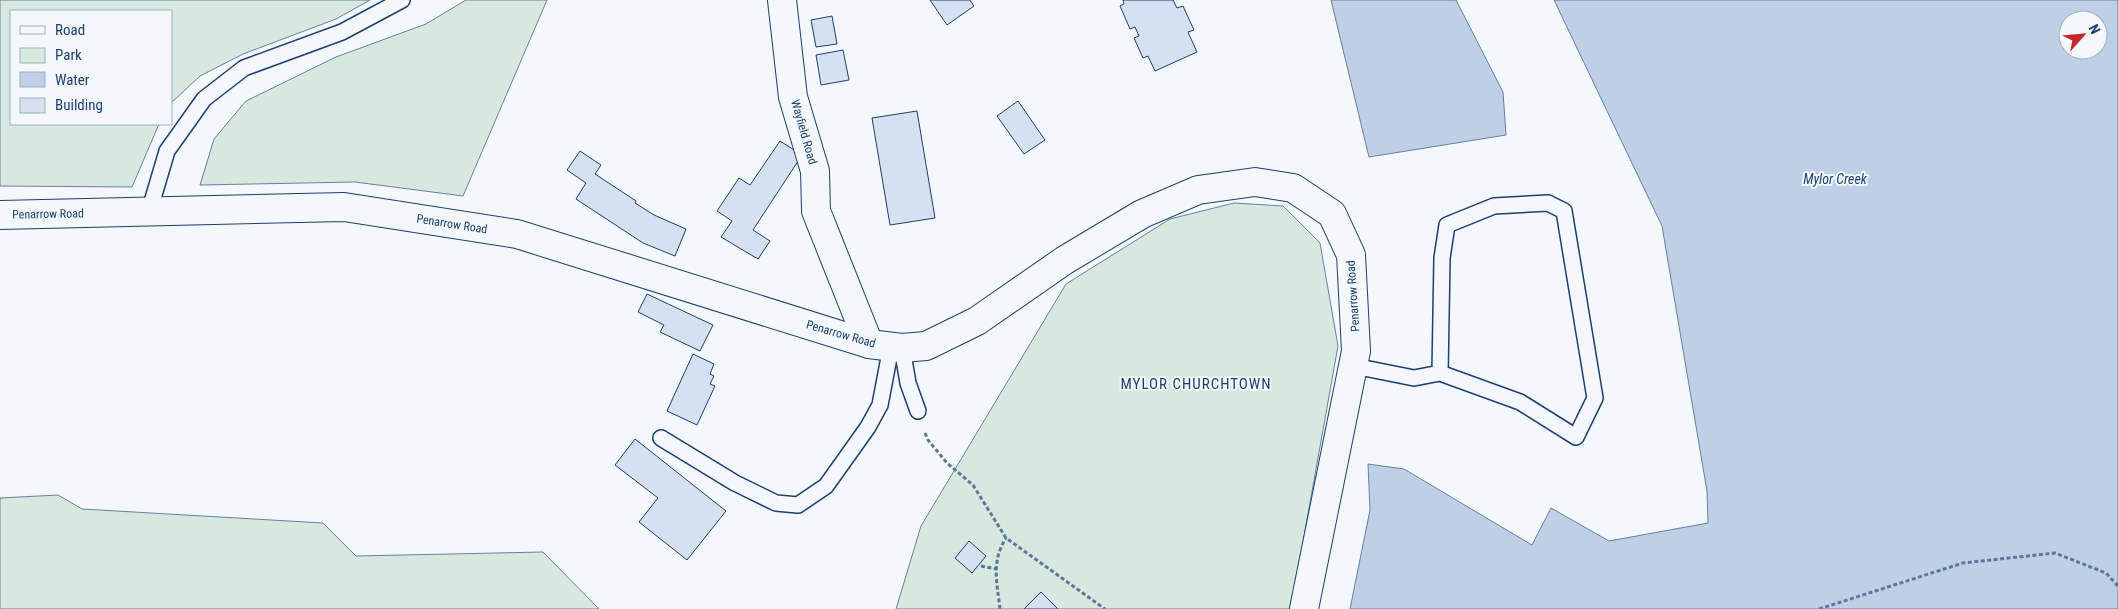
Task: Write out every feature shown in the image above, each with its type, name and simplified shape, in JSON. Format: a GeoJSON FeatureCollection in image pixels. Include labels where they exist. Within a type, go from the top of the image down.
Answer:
{"type":"FeatureCollection","features":[{"type":"Feature","properties":{"kind":"street","name":"Wayfield Road"},"geometry":{"type":"LineString","coordinates":[[782,0],[793,97],[815,171],[816,211],[887,346]]}},
{"type":"Feature","properties":{"kind":"street","name":"Penarrow Road"},"geometry":{"type":"LineString","coordinates":[[0,215],[344,207],[517,234],[887,346],[926,346],[977,321],[1065,260],[1142,214],[1198,190],[1255,182],[1293,188],[1332,214],[1350,255],[1356,351],[1304,609]]}},
{"type":"Feature","properties":{"kind":"lane"},"geometry":{"type":"LineString","coordinates":[[148,212],[167,151],[204,99],[244,68],[342,32],[402,0]]}},
{"type":"Feature","properties":{"kind":"lane"},"geometry":{"type":"LineString","coordinates":[[1354,366],[1414,378],[1440,373],[1520,402],[1576,437],[1595,398],[1564,210],[1548,203],[1494,206],[1447,225],[1442,258],[1440,373]]}},
{"type":"Feature","properties":{"kind":"lane"},"geometry":{"type":"LineString","coordinates":[[887,346],[908,383],[918,411]]}},
{"type":"Feature","properties":{"kind":"lane"},"geometry":{"type":"LineString","coordinates":[[661,438],[735,483],[776,503],[798,505],[826,486],[868,428],[880,405],[887,346]]}},
{"type":"Feature","properties":{"kind":"path"},"geometry":{"type":"LineString","coordinates":[[918,411],[928,440],[947,463],[973,485],[1006,538],[1105,609]]}},
{"type":"Feature","properties":{"kind":"path"},"geometry":{"type":"LineString","coordinates":[[1000,609],[997,569],[998,551],[1006,538]]}},
{"type":"Feature","properties":{"kind":"path"},"geometry":{"type":"LineString","coordinates":[[1819,609],[1963,563],[2055,553],[2106,573],[2118,586]]}},
{"type":"Feature","properties":{"kind":"path"},"geometry":{"type":"LineString","coordinates":[[981,566],[997,569]]}},
{"type":"Feature","properties":{"kind":"green space"},"geometry":{"type":"Polygon","coordinates":[[[0,0],[370,0],[336,19],[243,54],[200,76],[172,102],[172,10],[10,10],[10,125],[159,125],[132,187],[0,186],[0,0]]]}},
{"type":"Feature","properties":{"kind":"green space"},"geometry":{"type":"Polygon","coordinates":[[[466,0],[547,0],[463,196],[355,182],[200,185],[214,139],[246,101],[336,57],[426,24],[466,0]]]}},
{"type":"Feature","properties":{"kind":"green space"},"geometry":{"type":"Polygon","coordinates":[[[1234,203],[1283,206],[1320,243],[1338,346],[1291,609],[896,609],[921,526],[1066,284],[1170,219],[1234,203]]]}},
{"type":"Feature","properties":{"kind":"green space"},"geometry":{"type":"Polygon","coordinates":[[[58,495],[82,509],[323,523],[356,556],[543,552],[599,609],[0,609],[0,498],[58,495]]]}},
{"type":"Feature","properties":{"kind":"water"},"geometry":{"type":"Polygon","coordinates":[[[1331,0],[1456,0],[1503,92],[1506,135],[1369,157],[1331,0]]]}},
{"type":"Feature","properties":{"kind":"water","name":"Mylor Creek"},"geometry":{"type":"Polygon","coordinates":[[[1554,0],[2118,0],[2118,609],[1350,609],[1370,510],[1368,464],[1404,469],[1532,545],[1551,508],[1609,541],[1708,523],[1707,491],[1662,226],[1554,0]]]}},
{"type":"Feature","properties":{"kind":"building"},"geometry":{"type":"Polygon","coordinates":[[[930,0],[970,0],[974,6],[947,25],[930,0]]]}},
{"type":"Feature","properties":{"kind":"building"},"geometry":{"type":"Polygon","coordinates":[[[1123,0],[1173,0],[1177,8],[1183,6],[1194,30],[1188,32],[1197,52],[1155,71],[1148,56],[1143,58],[1134,38],[1139,36],[1135,27],[1130,29],[1120,6],[1124,4],[1123,0]]]}},
{"type":"Feature","properties":{"kind":"building"},"geometry":{"type":"Polygon","coordinates":[[[832,16],[837,44],[816,47],[811,20],[832,16]]]}},
{"type":"Feature","properties":{"kind":"building"},"geometry":{"type":"Polygon","coordinates":[[[843,50],[849,80],[821,85],[816,55],[843,50]]]}},
{"type":"Feature","properties":{"kind":"building"},"geometry":{"type":"Polygon","coordinates":[[[1018,101],[1045,140],[1024,154],[997,116],[1018,101]]]}},
{"type":"Feature","properties":{"kind":"building"},"geometry":{"type":"Polygon","coordinates":[[[917,111],[935,218],[890,225],[872,118],[917,111]]]}},
{"type":"Feature","properties":{"kind":"building"},"geometry":{"type":"Polygon","coordinates":[[[780,141],[802,155],[753,230],[770,241],[758,259],[721,237],[732,221],[717,211],[739,178],[750,185],[780,141]]]}},
{"type":"Feature","properties":{"kind":"building"},"geometry":{"type":"Polygon","coordinates":[[[580,151],[601,165],[595,174],[654,215],[686,229],[675,256],[643,243],[576,199],[586,183],[567,170],[580,151]]]}},
{"type":"Feature","properties":{"kind":"building"},"geometry":{"type":"Polygon","coordinates":[[[647,294],[713,325],[700,351],[660,332],[664,325],[638,312],[647,294]]]}},
{"type":"Feature","properties":{"kind":"building"},"geometry":{"type":"Polygon","coordinates":[[[693,354],[714,364],[710,374],[714,376],[710,384],[715,386],[697,425],[667,411],[693,354]]]}},
{"type":"Feature","properties":{"kind":"building"},"geometry":{"type":"Polygon","coordinates":[[[635,439],[726,511],[687,560],[639,522],[658,498],[615,465],[635,439]]]}},
{"type":"Feature","properties":{"kind":"building"},"geometry":{"type":"Polygon","coordinates":[[[969,541],[986,556],[972,573],[955,558],[969,541]]]}},
{"type":"Feature","properties":{"kind":"building"},"geometry":{"type":"Polygon","coordinates":[[[1041,592],[1058,609],[1024,609],[1041,592]]]}},
{"type":"Feature","properties":{"kind":"district","name":"MYLOR CHURCHTOWN"},"geometry":{"type":"Point","coordinates":[1196,384]}}]}
